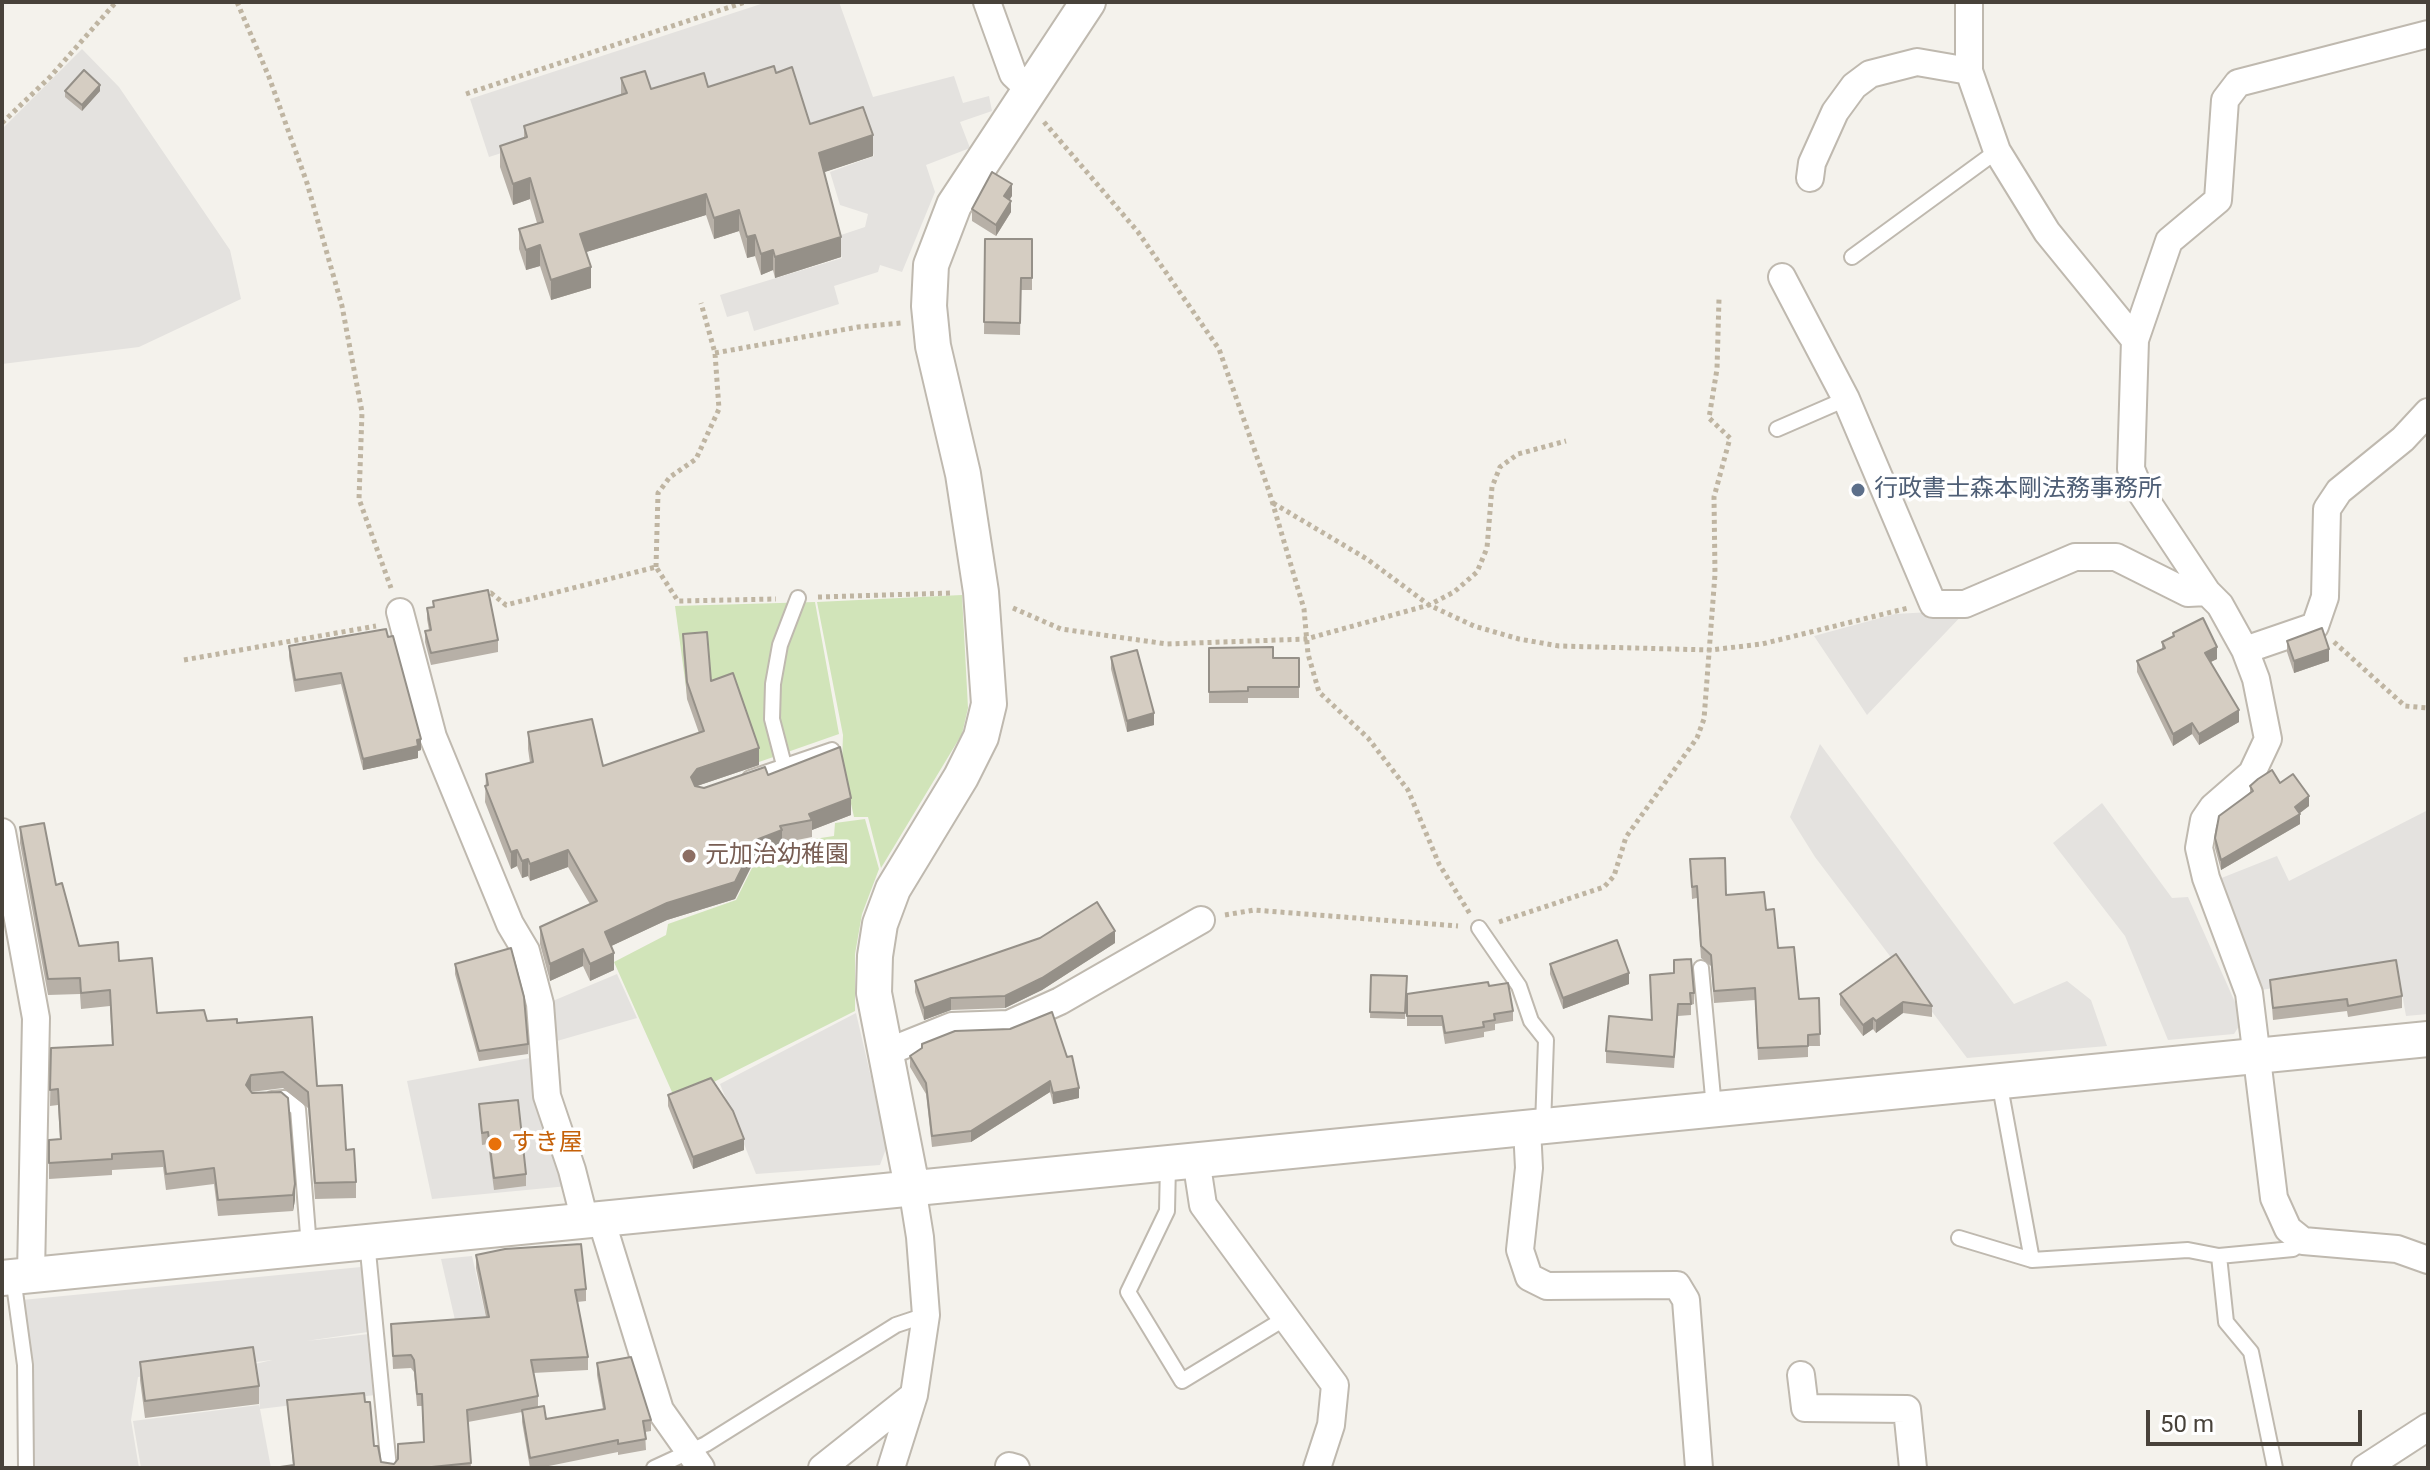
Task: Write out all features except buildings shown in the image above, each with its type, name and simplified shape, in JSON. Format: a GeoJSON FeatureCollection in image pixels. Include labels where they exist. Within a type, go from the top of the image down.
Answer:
{"type":"FeatureCollection","features":[{"type":"Feature","properties":{"kind":"street"},"geometry":{"type":"LineString","coordinates":[[987,2],[1013,74],[1027,98]]}},
{"type":"Feature","properties":{"kind":"street"},"geometry":{"type":"LineString","coordinates":[[891,1468],[914,1395],[926,1315],[920,1237],[912,1187],[874,993],[880,924],[893,889],[981,737],[989,704],[981,598],[963,474],[930,323],[931,265],[941,230],[954,205],[1088,2]]}},
{"type":"Feature","properties":{"kind":"street"},"geometry":{"type":"LineString","coordinates":[[1969,2],[1969,71],[1997,151],[2047,232],[2135,340]]}},
{"type":"Feature","properties":{"kind":"street"},"geometry":{"type":"LineString","coordinates":[[2428,34],[2238,83],[2225,100],[2218,200],[2169,241],[2135,340],[2131,469],[2140,491],[2207,592],[2220,605],[2245,650],[2256,679],[2268,739],[2252,773],[2213,807],[2204,820],[2199,848],[2206,878],[2249,993],[2274,1198],[2288,1229],[2303,1241],[2397,1249],[2428,1260]]}},
{"type":"Feature","properties":{"kind":"street"},"geometry":{"type":"LineString","coordinates":[[1810,178],[1812,163],[1835,112],[1854,86],[1870,74],[1917,62],[1969,71]]}},
{"type":"Feature","properties":{"kind":"street"},"geometry":{"type":"LineString","coordinates":[[1782,277],[1846,399],[1933,604],[1965,604],[2075,557],[2116,557],[2188,593],[2207,592]]}},
{"type":"Feature","properties":{"kind":"street"},"geometry":{"type":"LineString","coordinates":[[2245,650],[2315,626],[2325,597],[2327,509],[2339,491],[2403,439],[2428,412]]}},
{"type":"Feature","properties":{"kind":"street"},"geometry":{"type":"LineString","coordinates":[[401,617],[433,737],[510,924],[526,951],[540,1004],[547,1096],[572,1170],[593,1220],[660,1410],[694,1460]]}},
{"type":"Feature","properties":{"kind":"street"},"geometry":{"type":"LineString","coordinates":[[2,832],[36,1018],[15,1276],[2428,1039]]}},
{"type":"Feature","properties":{"kind":"street"},"geometry":{"type":"LineString","coordinates":[[887,1052],[952,1026],[1009,1024],[1060,1001],[1201,920]]}},
{"type":"Feature","properties":{"kind":"street"},"geometry":{"type":"LineString","coordinates":[[1535,1127],[1520,1250],[1529,1277],[1547,1286],[1677,1285],[1686,1300],[1699,1468]]}},
{"type":"Feature","properties":{"kind":"street"},"geometry":{"type":"LineString","coordinates":[[1182,1161],[1203,1205],[1335,1385],[1331,1425],[1317,1468]]}},
{"type":"Feature","properties":{"kind":"street"},"geometry":{"type":"LineString","coordinates":[[1801,1375],[1805,1408],[1907,1409],[1913,1468]]}},
{"type":"Feature","properties":{"kind":"street"},"geometry":{"type":"LineString","coordinates":[[822,1468],[914,1395]]}},
{"type":"Feature","properties":{"kind":"street"},"geometry":{"type":"LineString","coordinates":[[2365,1468],[2428,1427]]}},
{"type":"Feature","properties":{"kind":"lane"},"geometry":{"type":"LineString","coordinates":[[1852,257],[1997,151]]}},
{"type":"Feature","properties":{"kind":"lane"},"geometry":{"type":"LineString","coordinates":[[1777,429],[1846,399]]}},
{"type":"Feature","properties":{"kind":"lane"},"geometry":{"type":"LineString","coordinates":[[784,765],[772,719],[773,684],[780,645],[798,598]]}},
{"type":"Feature","properties":{"kind":"lane"},"geometry":{"type":"LineString","coordinates":[[729,785],[832,750]]}},
{"type":"Feature","properties":{"kind":"lane"},"geometry":{"type":"LineString","coordinates":[[1479,928],[1519,986],[1531,1021],[1546,1040],[1535,1127]]}},
{"type":"Feature","properties":{"kind":"lane"},"geometry":{"type":"LineString","coordinates":[[1701,968],[1714,1109]]}},
{"type":"Feature","properties":{"kind":"lane"},"geometry":{"type":"LineString","coordinates":[[1999,1080],[2032,1260]]}},
{"type":"Feature","properties":{"kind":"lane"},"geometry":{"type":"LineString","coordinates":[[256,1100],[284,1098],[298,1109],[309,1247]]}},
{"type":"Feature","properties":{"kind":"lane"},"geometry":{"type":"LineString","coordinates":[[1182,1161],[1167,1211],[1128,1292],[1182,1381],[1284,1319]]}},
{"type":"Feature","properties":{"kind":"lane"},"geometry":{"type":"LineString","coordinates":[[1959,1238],[2032,1260],[2188,1250],[2219,1256],[2293,1249],[2303,1241]]}},
{"type":"Feature","properties":{"kind":"lane"},"geometry":{"type":"LineString","coordinates":[[367,1241],[389,1468]]}},
{"type":"Feature","properties":{"kind":"lane"},"geometry":{"type":"LineString","coordinates":[[2219,1256],[2226,1322],[2251,1352],[2275,1468]]}},
{"type":"Feature","properties":{"kind":"lane"},"geometry":{"type":"LineString","coordinates":[[15,1276],[25,1365],[26,1468]]}},
{"type":"Feature","properties":{"kind":"lane"},"geometry":{"type":"LineString","coordinates":[[654,1468],[694,1460],[896,1325],[926,1315]]}},
{"type":"Feature","properties":{"kind":"path"},"geometry":{"type":"LineString","coordinates":[[2,123],[50,77],[116,2]]}},
{"type":"Feature","properties":{"kind":"path"},"geometry":{"type":"LineString","coordinates":[[184,660],[401,617],[359,499],[362,412],[342,306],[307,183],[269,77],[237,2]]}},
{"type":"Feature","properties":{"kind":"path"},"geometry":{"type":"LineString","coordinates":[[466,94],[745,2]]}},
{"type":"Feature","properties":{"kind":"path"},"geometry":{"type":"LineString","coordinates":[[1027,98],[1041,119],[1138,232],[1219,349],[1272,503],[1304,609],[1306,639],[1319,692],[1368,738],[1408,790],[1422,816],[1439,864],[1479,928]]}},
{"type":"Feature","properties":{"kind":"path"},"geometry":{"type":"LineString","coordinates":[[1201,920],[1254,910],[1479,928],[1604,887],[1614,876],[1626,837],[1697,738],[1708,696],[1715,574],[1714,497],[1730,438],[1709,418],[1717,369],[1719,299]]}},
{"type":"Feature","properties":{"kind":"path"},"geometry":{"type":"LineString","coordinates":[[701,303],[715,353],[719,409],[696,459],[670,477],[658,493],[656,567],[678,601],[688,603],[798,598],[981,598],[1061,629],[1129,641],[1197,644],[1306,639],[1429,605],[1454,592],[1477,572],[1487,548],[1492,487],[1500,467],[1518,454],[1566,441]]}},
{"type":"Feature","properties":{"kind":"path"},"geometry":{"type":"LineString","coordinates":[[715,353],[858,327],[930,323]]}},
{"type":"Feature","properties":{"kind":"path"},"geometry":{"type":"LineString","coordinates":[[1272,503],[1367,559],[1429,605],[1474,626],[1532,642],[1608,648],[1710,650],[1762,644],[1855,618],[1933,604]]}},
{"type":"Feature","properties":{"kind":"path"},"geometry":{"type":"LineString","coordinates":[[476,596],[491,593],[506,605],[656,567]]}},
{"type":"Feature","properties":{"kind":"path"},"geometry":{"type":"LineString","coordinates":[[2315,626],[2405,706],[2428,708]]}},
{"type":"Feature","properties":{"kind":"green space"},"geometry":{"type":"Polygon","coordinates":[[[962,595],[968,708],[962,734],[881,868],[868,817],[854,817],[842,764],[843,735],[817,602],[962,595]]]}},
{"type":"Feature","properties":{"kind":"green space"},"geometry":{"type":"Polygon","coordinates":[[[815,602],[839,734],[759,762],[735,688],[688,702],[675,606],[815,602]]]}},
{"type":"Feature","properties":{"kind":"green space"},"geometry":{"type":"Polygon","coordinates":[[[865,819],[879,869],[862,914],[855,954],[855,1011],[676,1101],[614,962],[666,935],[668,924],[736,900],[752,868],[775,863],[773,854],[806,846],[807,840],[834,836],[835,823],[865,819]]]}},
{"type":"Feature","properties":{"kind":"shaded area"},"geometry":{"type":"Polygon","coordinates":[[[767,2],[839,2],[873,97],[954,76],[963,103],[989,96],[992,111],[960,122],[970,148],[926,165],[935,192],[902,272],[880,265],[878,272],[834,286],[839,304],[754,331],[748,311],[727,317],[720,295],[842,258],[835,237],[865,227],[868,214],[840,205],[830,172],[874,156],[864,126],[811,143],[625,113],[489,157],[470,99],[767,2]]]}},
{"type":"Feature","properties":{"kind":"shaded area"},"geometry":{"type":"Polygon","coordinates":[[[82,49],[119,87],[230,250],[241,299],[139,347],[2,364],[2,129],[82,49]]]}},
{"type":"Feature","properties":{"kind":"shaded area"},"geometry":{"type":"Polygon","coordinates":[[[1967,610],[1867,715],[1814,636],[1895,614],[1967,610]]]}},
{"type":"Feature","properties":{"kind":"shaded area"},"geometry":{"type":"Polygon","coordinates":[[[1820,744],[2014,1004],[2067,981],[2091,1000],[2107,1046],[1967,1058],[1815,857],[1790,817],[1820,744]]]}},
{"type":"Feature","properties":{"kind":"shaded area"},"geometry":{"type":"Polygon","coordinates":[[[2102,803],[2172,898],[2188,897],[2243,1020],[2234,1034],[2168,1040],[2125,936],[2053,843],[2102,803]]]}},
{"type":"Feature","properties":{"kind":"shaded area"},"geometry":{"type":"Polygon","coordinates":[[[2428,810],[2428,1014],[2406,1016],[2398,971],[2260,990],[2219,879],[2277,856],[2289,881],[2428,810]]]}},
{"type":"Feature","properties":{"kind":"shaded area"},"geometry":{"type":"Polygon","coordinates":[[[617,974],[637,1018],[550,1043],[548,1003],[617,974]]]}},
{"type":"Feature","properties":{"kind":"shaded area"},"geometry":{"type":"Polygon","coordinates":[[[856,1013],[887,1146],[880,1165],[756,1174],[720,1084],[856,1013]]]}},
{"type":"Feature","properties":{"kind":"shaded area"},"geometry":{"type":"Polygon","coordinates":[[[535,1057],[568,1186],[432,1199],[407,1081],[535,1057]]]}},
{"type":"Feature","properties":{"kind":"shaded area"},"geometry":{"type":"Polygon","coordinates":[[[472,1256],[490,1335],[469,1381],[441,1259],[472,1256]]]}},
{"type":"Feature","properties":{"kind":"shaded area"},"geometry":{"type":"Polygon","coordinates":[[[361,1267],[368,1332],[306,1341],[369,1334],[375,1395],[260,1409],[271,1468],[141,1468],[133,1421],[259,1405],[260,1408],[255,1364],[272,1360],[138,1377],[131,1420],[139,1468],[33,1468],[34,1365],[22,1300],[361,1267]]]}},
{"type":"Feature","properties":{"kind":"place","name":"行政書士森本剛法務事務所"},"geometry":{"type":"Point","coordinates":[1858,490]}},
{"type":"Feature","properties":{"kind":"place","name":"元加治幼稚園"},"geometry":{"type":"Point","coordinates":[689,856]}},
{"type":"Feature","properties":{"kind":"place","name":"すき屋"},"geometry":{"type":"Point","coordinates":[495,1144]}}]}
